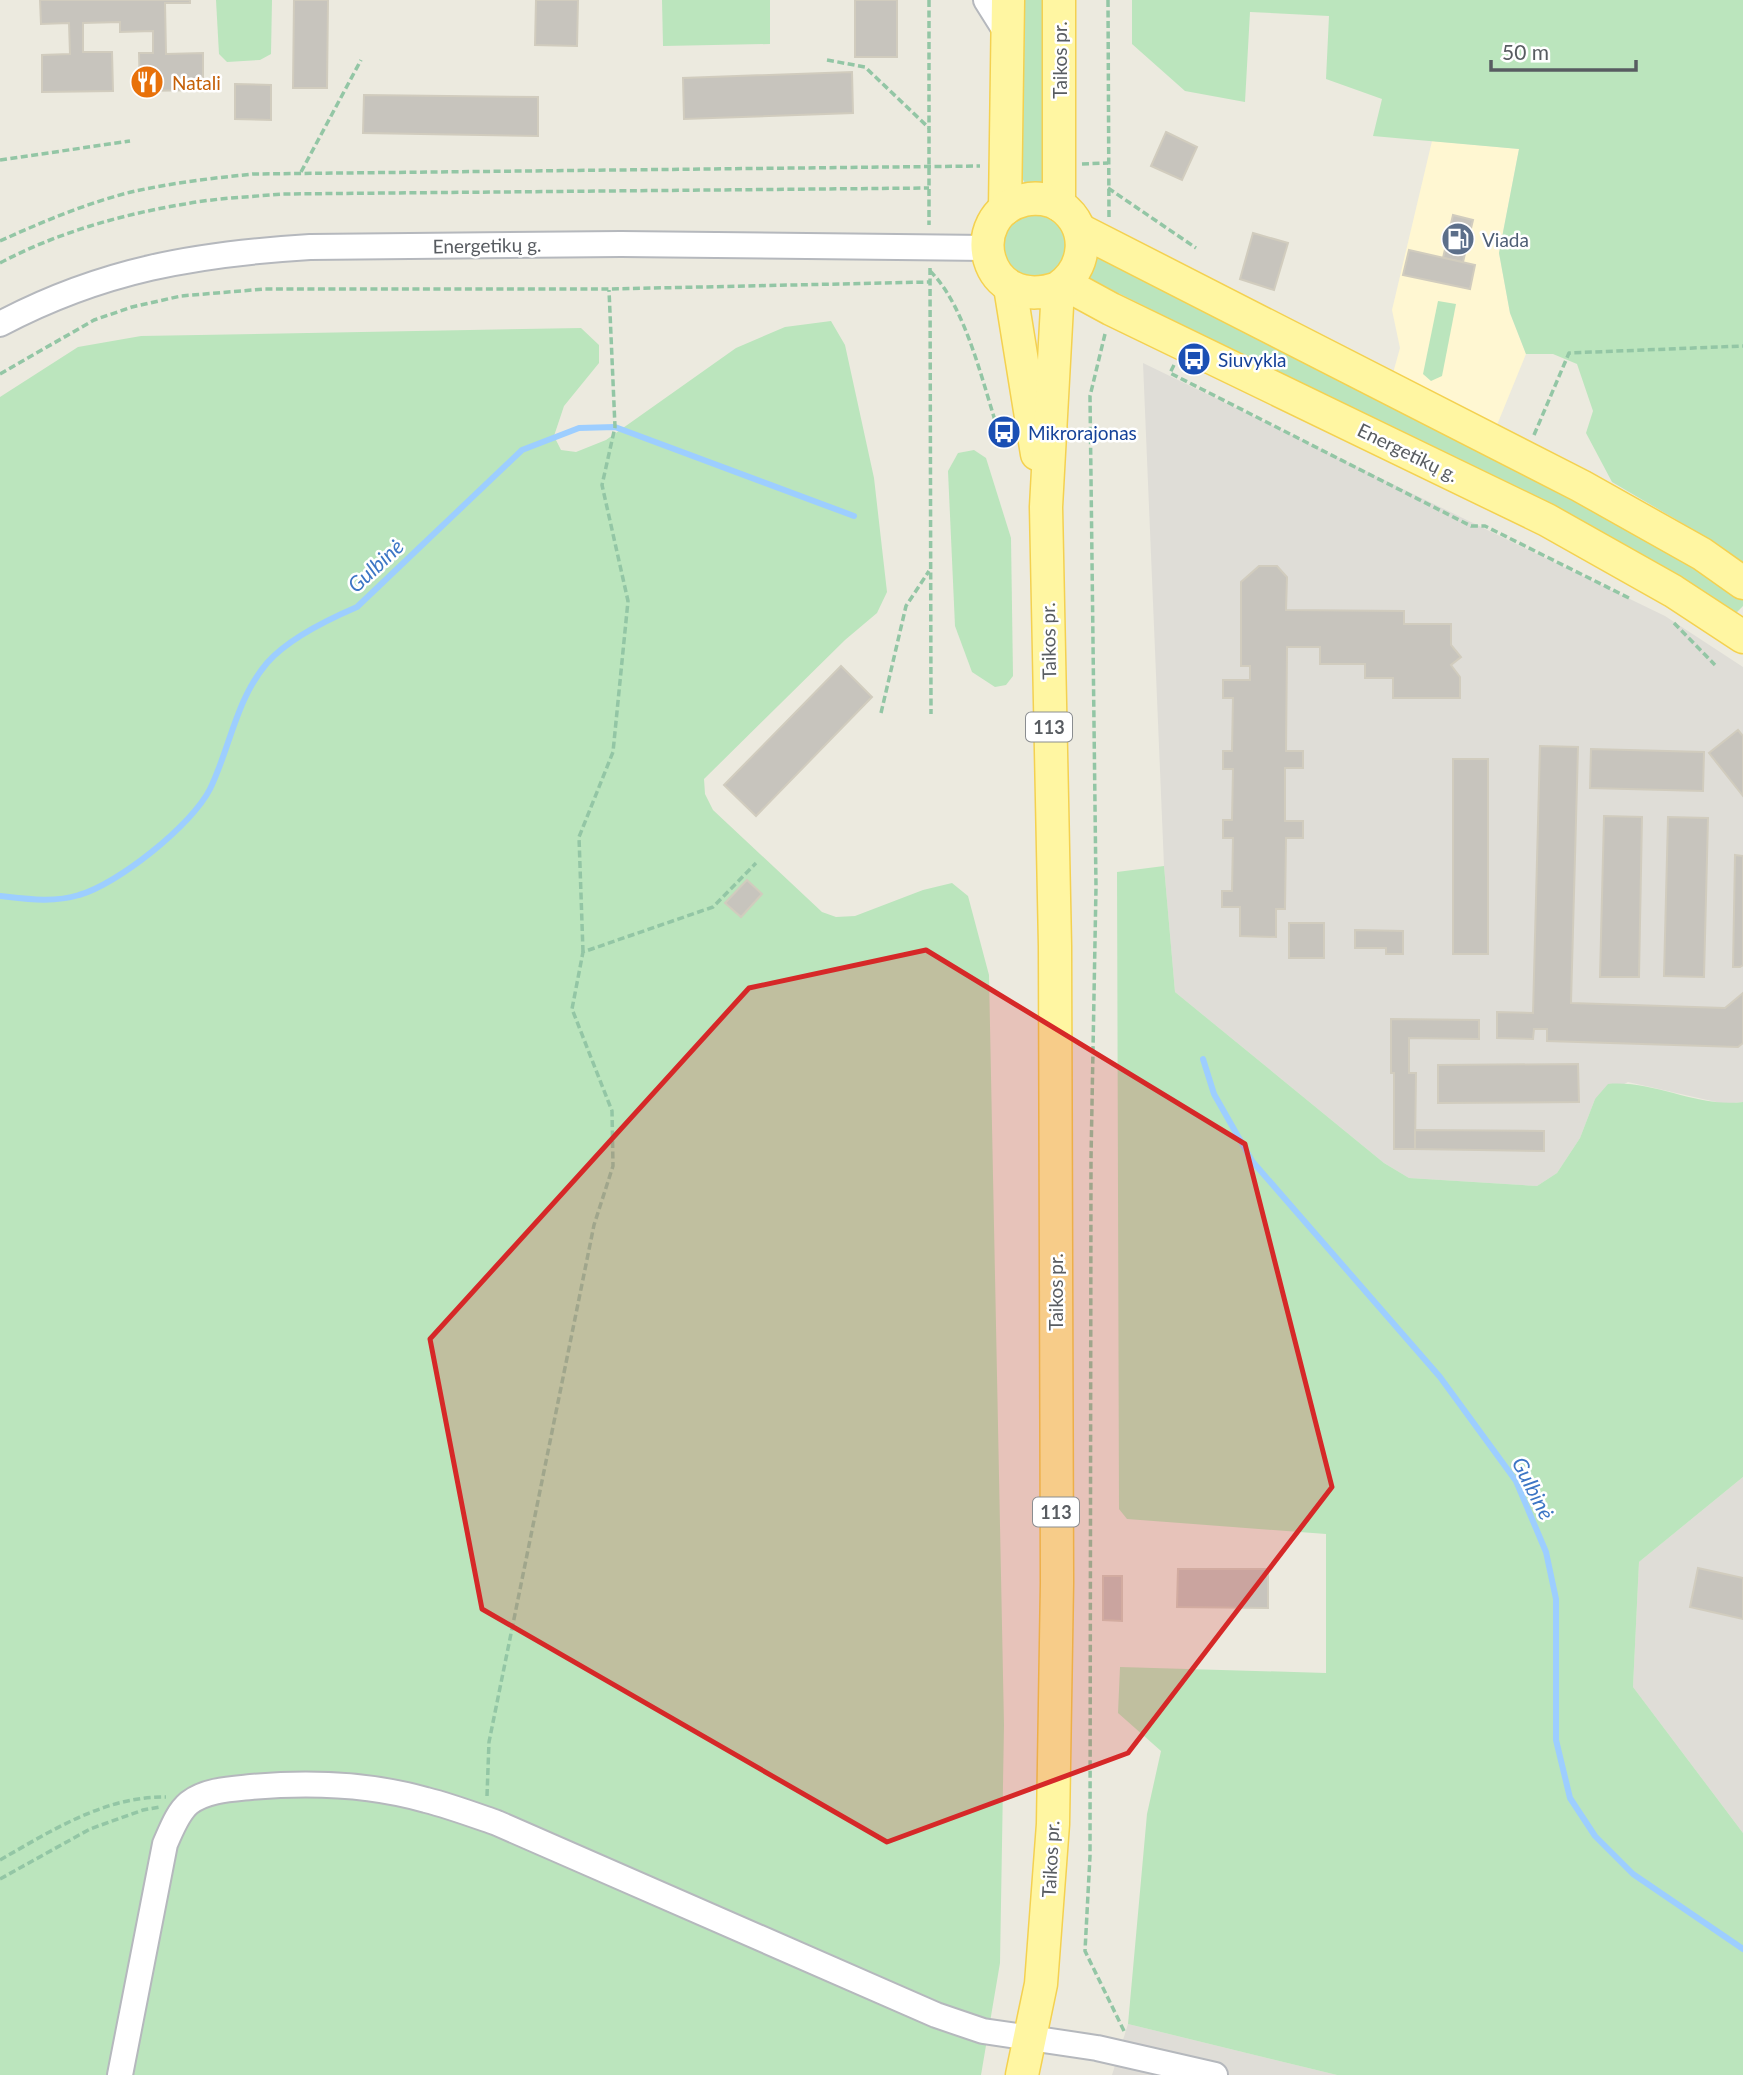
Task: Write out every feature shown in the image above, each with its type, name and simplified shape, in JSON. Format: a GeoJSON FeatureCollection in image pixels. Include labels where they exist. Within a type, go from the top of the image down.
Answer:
{"type":"FeatureCollection","features":[{"type":"Feature","properties":{"kind":"main road"},"geometry":{"type":"LineString","coordinates":[[1005,209],[1008,0]]}},
{"type":"Feature","properties":{"kind":"main road","name":"Taikos pr."},"geometry":{"type":"LineString","coordinates":[[1059,0],[1059,205]]}},
{"type":"Feature","properties":{"kind":"main road"},"geometry":{"type":"LineString","coordinates":[[987,248],[989,233],[995,220],[1005,209],[1017,202],[1031,199],[1059,205],[1071,215],[1080,230],[1638,517],[1702,554],[1743,583]]}},
{"type":"Feature","properties":{"kind":"main road","name":"Taikos pr."},"geometry":{"type":"LineString","coordinates":[[1022,2075],[1041,1984],[1048,1908],[1053,1824],[1057,1583],[1055,946],[1048,716],[1046,507],[1061,286],[1075,273],[1081,259],[1083,244],[1080,230]]}},
{"type":"Feature","properties":{"kind":"main road","name":"Taikos pr."},"geometry":{"type":"LineString","coordinates":[[987,248],[994,270],[1010,287],[1046,507]]}},
{"type":"Feature","properties":{"kind":"main road"},"geometry":{"type":"LineString","coordinates":[[1010,287],[1026,293],[1042,293],[1061,286]]}},
{"type":"Feature","properties":{"kind":"main road","name":"Energetikų g."},"geometry":{"type":"LineString","coordinates":[[1061,286],[1547,520],[1741,631]]}},
{"type":"Feature","properties":{"kind":"street"},"geometry":{"type":"LineString","coordinates":[[986,0],[1007,35]]}},
{"type":"Feature","properties":{"kind":"street","name":"Energetikų g."},"geometry":{"type":"LineString","coordinates":[[0,324],[85,285],[136,270],[221,254],[264,250],[310,247],[621,244],[930,260],[987,248]]}},
{"type":"Feature","properties":{"kind":"street"},"geometry":{"type":"LineString","coordinates":[[120,2075],[165,1844],[175,1822],[190,1803],[209,1793],[297,1783],[350,1787],[424,1799],[486,1819],[936,2015],[983,2031],[1097,2048],[1215,2075]]}},
{"type":"Feature","properties":{"kind":"path"},"geometry":{"type":"LineString","coordinates":[[929,0],[931,714]]}},
{"type":"Feature","properties":{"kind":"path"},"geometry":{"type":"LineString","coordinates":[[1108,0],[1109,244]]}},
{"type":"Feature","properties":{"kind":"path"},"geometry":{"type":"LineString","coordinates":[[301,172],[360,60]]}},
{"type":"Feature","properties":{"kind":"path"},"geometry":{"type":"LineString","coordinates":[[827,60],[865,68],[929,128]]}},
{"type":"Feature","properties":{"kind":"path"},"geometry":{"type":"LineString","coordinates":[[0,160],[130,141]]}},
{"type":"Feature","properties":{"kind":"path"},"geometry":{"type":"LineString","coordinates":[[0,241],[65,214],[130,192],[253,174],[929,166]]}},
{"type":"Feature","properties":{"kind":"path"},"geometry":{"type":"LineString","coordinates":[[0,263],[107,222],[185,204],[282,194],[929,188]]}},
{"type":"Feature","properties":{"kind":"path"},"geometry":{"type":"LineString","coordinates":[[1108,188],[1196,248]]}},
{"type":"Feature","properties":{"kind":"path"},"geometry":{"type":"LineString","coordinates":[[930,260],[956,307],[999,433],[1004,432]]}},
{"type":"Feature","properties":{"kind":"path"},"geometry":{"type":"LineString","coordinates":[[0,374],[94,320],[132,307],[181,296],[264,289],[608,289],[930,282]]}},
{"type":"Feature","properties":{"kind":"path"},"geometry":{"type":"LineString","coordinates":[[486,1819],[489,1742],[594,1225],[613,1166],[612,1111],[572,1009],[583,951],[579,837],[613,752],[628,601],[602,485],[615,427],[608,289]]}},
{"type":"Feature","properties":{"kind":"path"},"geometry":{"type":"LineString","coordinates":[[1111,309],[1090,396],[1096,887],[1091,1171],[1091,1830],[1085,1951],[1136,2057]]}},
{"type":"Feature","properties":{"kind":"path"},"geometry":{"type":"LineString","coordinates":[[1183,344],[1170,373],[1471,526],[1485,526],[1631,599]]}},
{"type":"Feature","properties":{"kind":"path"},"geometry":{"type":"LineString","coordinates":[[1524,458],[1569,353],[1743,345]]}},
{"type":"Feature","properties":{"kind":"path"},"geometry":{"type":"LineString","coordinates":[[881,713],[905,606],[930,570]]}},
{"type":"Feature","properties":{"kind":"path"},"geometry":{"type":"LineString","coordinates":[[1668,617],[1715,664]]}},
{"type":"Feature","properties":{"kind":"path"},"geometry":{"type":"LineString","coordinates":[[583,951],[713,907],[756,863]]}},
{"type":"Feature","properties":{"kind":"path"},"geometry":{"type":"LineString","coordinates":[[0,1860],[82,1815],[124,1801],[164,1796],[190,1803]]}},
{"type":"Feature","properties":{"kind":"path"},"geometry":{"type":"LineString","coordinates":[[0,1879],[90,1829],[143,1810],[190,1803]]}},
{"type":"Feature","properties":{"kind":"highlighted area"},"geometry":{"type":"Polygon","coordinates":[[[926,950],[1245,1144],[1332,1487],[1128,1753],[887,1842],[482,1609],[430,1339],[749,988],[926,950]]]}},
{"type":"Feature","properties":{"kind":"shaded area"},"geometry":{"type":"Polygon","coordinates":[[[1432,141],[1519,149],[1499,253],[1510,313],[1526,354],[1497,425],[1393,373],[1400,348],[1392,310],[1432,141]]]}},
{"type":"Feature","properties":{"kind":"shaded area"},"geometry":{"type":"Polygon","coordinates":[[[1143,363],[1665,616],[1743,667],[1743,1102],[1725,1104],[1628,1082],[1595,1099],[1580,1138],[1557,1173],[1537,1186],[1409,1178],[1384,1163],[1175,992],[1164,866],[1143,363]]]}},
{"type":"Feature","properties":{"kind":"shaded area"},"geometry":{"type":"Polygon","coordinates":[[[1743,1477],[1743,1833],[1633,1687],[1639,1562],[1743,1477]]]}},
{"type":"Feature","properties":{"kind":"shaded area"},"geometry":{"type":"Polygon","coordinates":[[[1128,2024],[1337,2075],[1112,2075],[1128,2024]]]}},
{"type":"Feature","properties":{"kind":"green space"},"geometry":{"type":"Polygon","coordinates":[[[216,0],[272,0],[271,54],[260,60],[227,62],[219,54],[216,0]]]}},
{"type":"Feature","properties":{"kind":"green space"},"geometry":{"type":"Polygon","coordinates":[[[662,0],[770,0],[770,44],[663,46],[662,0]]]}},
{"type":"Feature","properties":{"kind":"green space"},"geometry":{"type":"Polygon","coordinates":[[[1023,0],[1046,0],[1044,185],[1028,188],[1022,178],[1023,0]]]}},
{"type":"Feature","properties":{"kind":"green space"},"geometry":{"type":"Polygon","coordinates":[[[1132,0],[1743,0],[1743,563],[1716,543],[1612,482],[1586,433],[1593,411],[1577,364],[1553,354],[1526,354],[1510,313],[1499,253],[1519,149],[1373,136],[1382,99],[1326,79],[1329,16],[1250,12],[1245,102],[1185,91],[1132,44],[1132,0]]]}},
{"type":"Feature","properties":{"kind":"green space"},"geometry":{"type":"Polygon","coordinates":[[[1034,215],[1046,217],[1057,224],[1064,235],[1064,259],[1057,270],[1046,277],[1034,279],[1022,277],[1011,270],[1004,259],[1002,247],[1004,235],[1011,224],[1022,217],[1034,215]]]}},
{"type":"Feature","properties":{"kind":"green space"},"geometry":{"type":"Polygon","coordinates":[[[1100,257],[1529,472],[1740,594],[1743,606],[1734,615],[1544,506],[1092,280],[1088,275],[1094,259],[1100,257]]]}},
{"type":"Feature","properties":{"kind":"green space"},"geometry":{"type":"Polygon","coordinates":[[[1438,301],[1456,304],[1442,376],[1431,381],[1423,374],[1438,301]]]}},
{"type":"Feature","properties":{"kind":"green space"},"geometry":{"type":"Polygon","coordinates":[[[831,321],[845,345],[874,478],[887,592],[877,613],[845,640],[704,779],[705,794],[713,810],[822,912],[836,917],[855,916],[923,890],[952,883],[968,896],[989,975],[1004,1725],[1000,1963],[981,2075],[0,2075],[0,397],[78,347],[141,336],[581,328],[599,345],[599,363],[564,406],[554,436],[561,450],[576,452],[606,440],[736,348],[785,327],[831,321]]]}},
{"type":"Feature","properties":{"kind":"green space"},"geometry":{"type":"Polygon","coordinates":[[[974,450],[986,458],[1011,538],[1013,676],[1006,685],[995,687],[972,672],[955,626],[948,471],[958,453],[974,450]]]}},
{"type":"Feature","properties":{"kind":"green space"},"geometry":{"type":"Polygon","coordinates":[[[1164,866],[1175,992],[1384,1163],[1409,1178],[1537,1186],[1557,1173],[1580,1138],[1595,1099],[1608,1084],[1642,1086],[1709,1101],[1743,1102],[1743,1477],[1639,1562],[1633,1687],[1743,1833],[1743,2075],[1337,2075],[1128,2024],[1147,1814],[1161,1751],[1118,1713],[1120,1667],[1326,1673],[1326,1534],[1127,1519],[1119,1509],[1117,872],[1164,866]]]}},
{"type":"Feature","properties":{"kind":"building"},"geometry":{"type":"Polygon","coordinates":[[[40,0],[190,0],[190,3],[165,3],[166,54],[203,53],[203,90],[140,91],[139,53],[153,53],[153,31],[120,32],[120,22],[83,23],[83,52],[112,52],[113,91],[42,92],[42,55],[70,54],[69,23],[41,24],[40,0]]]}},
{"type":"Feature","properties":{"kind":"building"},"geometry":{"type":"Polygon","coordinates":[[[294,0],[328,0],[327,88],[293,88],[294,0]]]}},
{"type":"Feature","properties":{"kind":"building"},"geometry":{"type":"Polygon","coordinates":[[[536,0],[578,0],[577,46],[535,45],[536,0]]]}},
{"type":"Feature","properties":{"kind":"building"},"geometry":{"type":"Polygon","coordinates":[[[855,0],[897,0],[897,57],[855,57],[855,0]]]}},
{"type":"Feature","properties":{"kind":"building"},"geometry":{"type":"Polygon","coordinates":[[[852,72],[853,113],[684,119],[683,78],[852,72]]]}},
{"type":"Feature","properties":{"kind":"building"},"geometry":{"type":"Polygon","coordinates":[[[235,84],[271,85],[271,120],[235,119],[235,84]]]}},
{"type":"Feature","properties":{"kind":"building"},"geometry":{"type":"Polygon","coordinates":[[[364,95],[538,97],[538,136],[363,133],[364,95]]]}},
{"type":"Feature","properties":{"kind":"building"},"geometry":{"type":"Polygon","coordinates":[[[1166,132],[1197,147],[1182,180],[1151,166],[1166,132]]]}},
{"type":"Feature","properties":{"kind":"building","name":"Viada"},"geometry":{"type":"Polygon","coordinates":[[[1453,215],[1473,220],[1463,262],[1443,258],[1453,215]]]}},
{"type":"Feature","properties":{"kind":"building"},"geometry":{"type":"Polygon","coordinates":[[[1253,233],[1288,243],[1274,290],[1240,279],[1253,233]]]}},
{"type":"Feature","properties":{"kind":"building"},"geometry":{"type":"Polygon","coordinates":[[[1409,250],[1475,265],[1470,289],[1403,275],[1409,250]]]}},
{"type":"Feature","properties":{"kind":"building"},"geometry":{"type":"Polygon","coordinates":[[[1259,566],[1277,566],[1287,577],[1286,610],[1404,611],[1404,624],[1451,624],[1451,645],[1461,657],[1451,665],[1460,677],[1460,698],[1393,698],[1393,678],[1365,678],[1365,664],[1320,664],[1320,647],[1287,647],[1286,751],[1303,751],[1303,768],[1285,768],[1285,821],[1303,821],[1303,838],[1286,838],[1285,909],[1276,909],[1276,937],[1240,936],[1240,907],[1222,907],[1222,891],[1232,891],[1233,838],[1223,838],[1223,820],[1232,820],[1233,769],[1223,769],[1223,751],[1232,751],[1233,698],[1223,698],[1223,680],[1250,680],[1250,666],[1241,666],[1241,582],[1259,566]]]}},
{"type":"Feature","properties":{"kind":"building"},"geometry":{"type":"Polygon","coordinates":[[[841,666],[872,697],[756,816],[724,785],[841,666]]]}},
{"type":"Feature","properties":{"kind":"building"},"geometry":{"type":"Polygon","coordinates":[[[1738,730],[1743,736],[1743,796],[1709,753],[1738,730]]]}},
{"type":"Feature","properties":{"kind":"building"},"geometry":{"type":"Polygon","coordinates":[[[1540,746],[1578,747],[1571,1003],[1725,1008],[1743,993],[1743,1043],[1738,1047],[1547,1041],[1547,1029],[1534,1029],[1533,1039],[1497,1038],[1497,1012],[1533,1013],[1540,746]]]}},
{"type":"Feature","properties":{"kind":"building"},"geometry":{"type":"Polygon","coordinates":[[[1591,749],[1704,752],[1703,791],[1590,788],[1591,749]]]}},
{"type":"Feature","properties":{"kind":"building"},"geometry":{"type":"Polygon","coordinates":[[[1453,759],[1488,759],[1488,954],[1453,954],[1453,759]]]}},
{"type":"Feature","properties":{"kind":"building"},"geometry":{"type":"Polygon","coordinates":[[[1604,816],[1642,817],[1639,977],[1600,977],[1604,816]]]}},
{"type":"Feature","properties":{"kind":"building"},"geometry":{"type":"Polygon","coordinates":[[[1668,817],[1708,818],[1704,977],[1664,976],[1668,817]]]}},
{"type":"Feature","properties":{"kind":"building"},"geometry":{"type":"Polygon","coordinates":[[[1735,855],[1743,856],[1743,965],[1740,967],[1733,967],[1735,855]]]}},
{"type":"Feature","properties":{"kind":"building"},"geometry":{"type":"Polygon","coordinates":[[[747,880],[762,894],[741,917],[725,903],[747,880]]]}},
{"type":"Feature","properties":{"kind":"building"},"geometry":{"type":"Polygon","coordinates":[[[1289,923],[1324,923],[1324,958],[1289,958],[1289,923]]]}},
{"type":"Feature","properties":{"kind":"building"},"geometry":{"type":"Polygon","coordinates":[[[1355,930],[1403,931],[1403,954],[1386,954],[1386,948],[1355,948],[1355,930]]]}},
{"type":"Feature","properties":{"kind":"building"},"geometry":{"type":"Polygon","coordinates":[[[1391,1019],[1479,1020],[1479,1039],[1409,1038],[1409,1073],[1416,1073],[1415,1149],[1394,1149],[1391,1019]]]}},
{"type":"Feature","properties":{"kind":"building"},"geometry":{"type":"Polygon","coordinates":[[[1578,1064],[1579,1102],[1438,1103],[1438,1065],[1578,1064]]]}},
{"type":"Feature","properties":{"kind":"building"},"geometry":{"type":"Polygon","coordinates":[[[1415,1130],[1544,1131],[1544,1151],[1415,1149],[1415,1130]]]}},
{"type":"Feature","properties":{"kind":"building"},"geometry":{"type":"Polygon","coordinates":[[[1698,1568],[1743,1578],[1743,1619],[1690,1607],[1698,1568]]]}},
{"type":"Feature","properties":{"kind":"building"},"geometry":{"type":"Polygon","coordinates":[[[1178,1569],[1268,1569],[1268,1608],[1177,1607],[1178,1569]]]}},
{"type":"Feature","properties":{"kind":"building"},"geometry":{"type":"Polygon","coordinates":[[[1103,1576],[1122,1576],[1122,1621],[1103,1620],[1103,1576]]]}},
{"type":"Feature","properties":{"kind":"waterway","name":"Gulbinė"},"geometry":{"type":"LineString","coordinates":[[0,896],[50,900],[79,895],[95,889],[133,866],[171,835],[201,803],[210,789],[248,692],[256,677],[275,654],[321,624],[357,607],[522,450],[579,428],[615,427],[854,516]]}},
{"type":"Feature","properties":{"kind":"waterway","name":"Gulbinė"},"geometry":{"type":"LineString","coordinates":[[1203,1059],[1214,1094],[1252,1161],[1440,1377],[1516,1481],[1546,1552],[1556,1599],[1556,1740],[1570,1798],[1595,1836],[1633,1874],[1743,1949]]}},
{"type":"Feature","properties":{"kind":"place","name":"Natali"},"geometry":{"type":"Point","coordinates":[147,82]}},
{"type":"Feature","properties":{"kind":"place","name":"Viada"},"geometry":{"type":"Point","coordinates":[1458,239]}},
{"type":"Feature","properties":{"kind":"place","name":"Siuvykla"},"geometry":{"type":"Point","coordinates":[1194,359]}},
{"type":"Feature","properties":{"kind":"place","name":"Mikrorajonas"},"geometry":{"type":"Point","coordinates":[1004,432]}}]}
